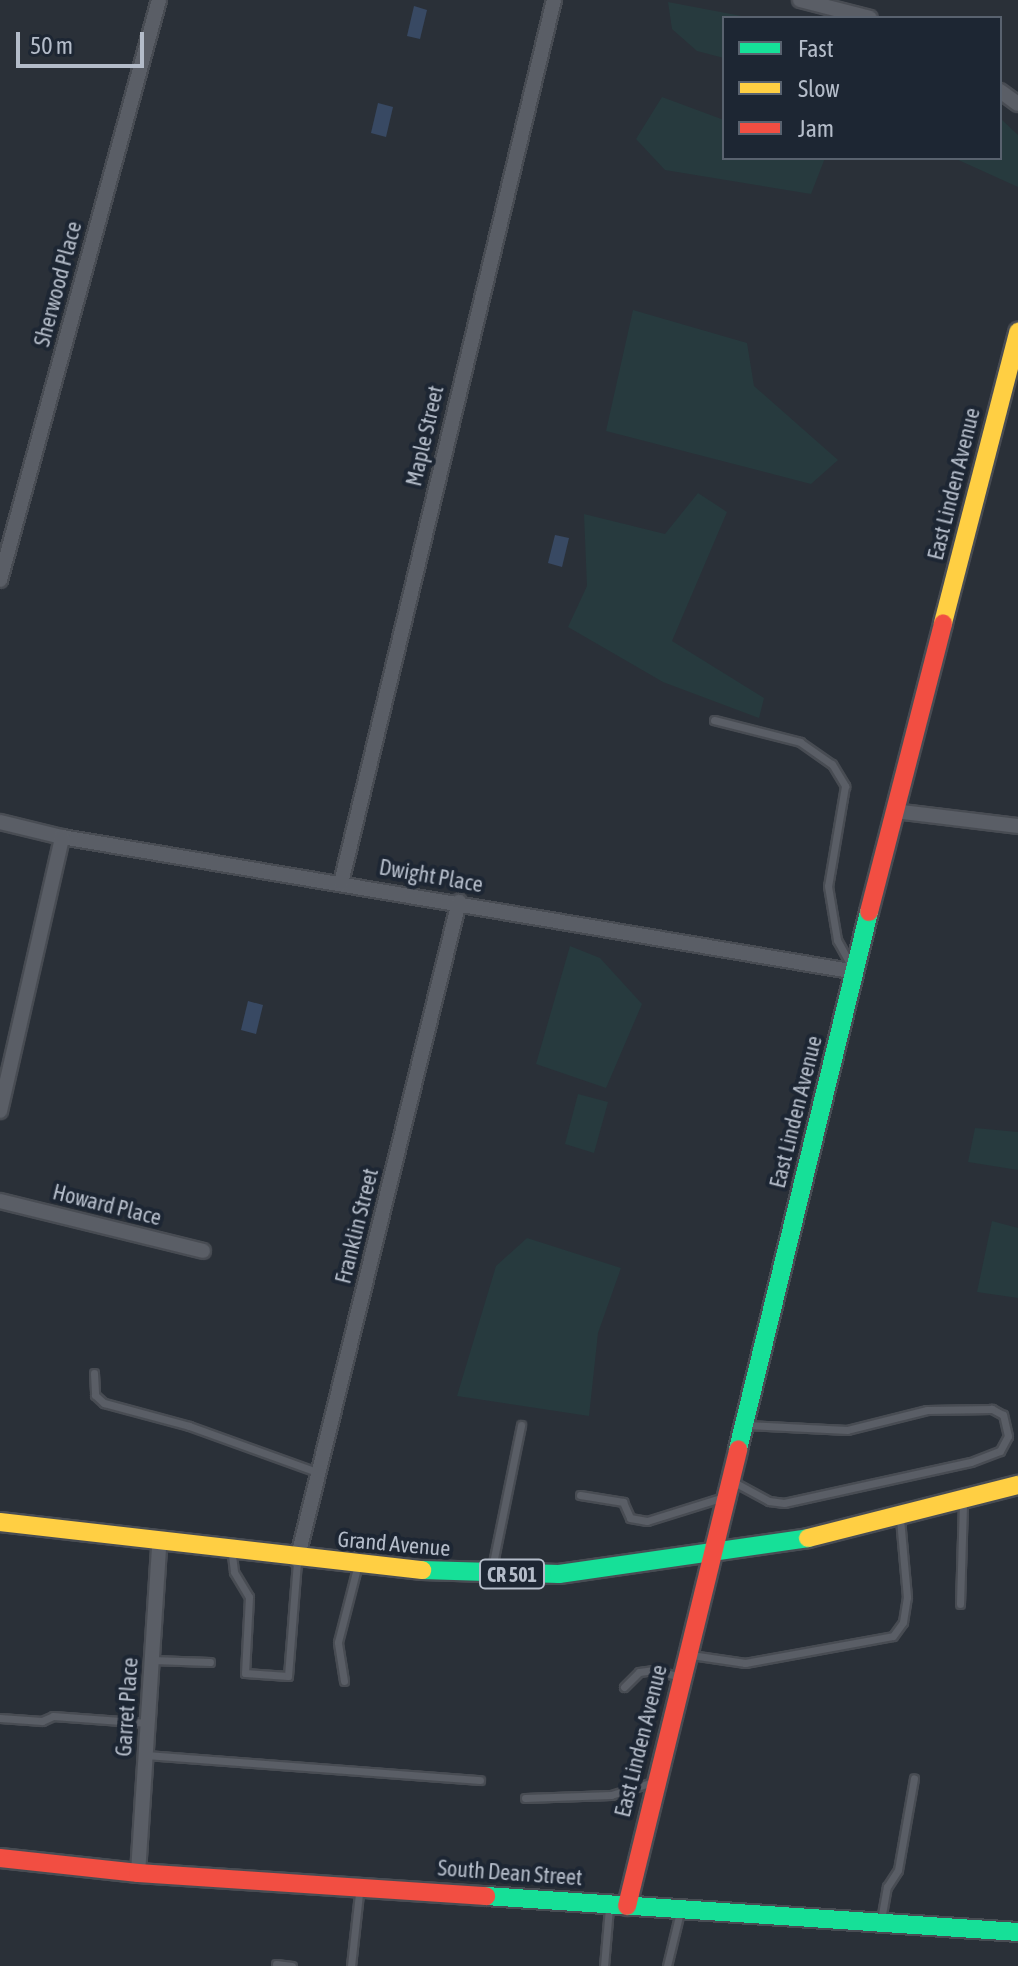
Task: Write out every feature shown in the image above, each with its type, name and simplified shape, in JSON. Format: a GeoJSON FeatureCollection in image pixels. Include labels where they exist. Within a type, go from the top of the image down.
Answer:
{"type":"FeatureCollection","features":[{"type":"Feature","properties":{"kind":"main road","name":"East Linden Avenue"},"geometry":{"type":"LineString","coordinates":[[618,1905],[682,1678],[894,811],[1018,332]]}},
{"type":"Feature","properties":{"kind":"main road","name":"Grand Avenue"},"geometry":{"type":"LineString","coordinates":[[0,1522],[159,1545],[358,1566],[491,1574],[559,1574],[712,1554],[900,1516],[1018,1485]]}},
{"type":"Feature","properties":{"kind":"main road","name":"South Dean Street"},"geometry":{"type":"LineString","coordinates":[[0,1858],[138,1873],[1018,1932]]}},
{"type":"Feature","properties":{"kind":"street","name":"Sherwood Place"},"geometry":{"type":"LineString","coordinates":[[0,580],[159,0]]}},
{"type":"Feature","properties":{"kind":"street","name":"Maple Street"},"geometry":{"type":"LineString","coordinates":[[341,883],[554,0]]}},
{"type":"Feature","properties":{"kind":"street"},"geometry":{"type":"LineString","coordinates":[[800,0],[862,16]]}},
{"type":"Feature","properties":{"kind":"street"},"geometry":{"type":"LineString","coordinates":[[894,811],[1018,826]]}},
{"type":"Feature","properties":{"kind":"street","name":"Dwight Place"},"geometry":{"type":"LineString","coordinates":[[0,822],[62,837],[459,902],[856,972]]}},
{"type":"Feature","properties":{"kind":"street"},"geometry":{"type":"LineString","coordinates":[[0,1111],[62,837]]}},
{"type":"Feature","properties":{"kind":"street","name":"Franklin Street"},"geometry":{"type":"LineString","coordinates":[[297,1560],[459,902]]}},
{"type":"Feature","properties":{"kind":"street","name":"Howard Place"},"geometry":{"type":"LineString","coordinates":[[0,1201],[203,1251]]}},
{"type":"Feature","properties":{"kind":"street","name":"Garret Place"},"geometry":{"type":"LineString","coordinates":[[138,1873],[159,1545]]}},
{"type":"Feature","properties":{"kind":"lane"},"geometry":{"type":"LineString","coordinates":[[714,720],[800,742],[832,764],[845,786],[828,886],[837,940],[856,972]]}},
{"type":"Feature","properties":{"kind":"lane"},"geometry":{"type":"LineString","coordinates":[[94,1373],[95,1395],[104,1403],[189,1426],[317,1472]]}},
{"type":"Feature","properties":{"kind":"lane"},"geometry":{"type":"LineString","coordinates":[[580,1495],[623,1502],[630,1518],[647,1521],[728,1488],[784,1503],[971,1462],[1000,1451],[1008,1436],[1003,1415],[992,1409],[927,1410],[847,1430],[744,1425]]}},
{"type":"Feature","properties":{"kind":"lane"},"geometry":{"type":"LineString","coordinates":[[491,1574],[521,1425]]}},
{"type":"Feature","properties":{"kind":"lane"},"geometry":{"type":"LineString","coordinates":[[960,1604],[964,1499]]}},
{"type":"Feature","properties":{"kind":"lane"},"geometry":{"type":"LineString","coordinates":[[688,1654],[745,1663],[893,1636],[903,1622],[907,1597],[900,1516]]}},
{"type":"Feature","properties":{"kind":"lane"},"geometry":{"type":"LineString","coordinates":[[232,1553],[234,1572],[249,1597],[245,1673],[288,1676],[297,1560]]}},
{"type":"Feature","properties":{"kind":"lane"},"geometry":{"type":"LineString","coordinates":[[344,1681],[338,1642],[358,1566]]}},
{"type":"Feature","properties":{"kind":"lane"},"geometry":{"type":"LineString","coordinates":[[152,1660],[210,1662]]}},
{"type":"Feature","properties":{"kind":"lane"},"geometry":{"type":"LineString","coordinates":[[624,1687],[639,1672],[654,1670],[682,1678]]}},
{"type":"Feature","properties":{"kind":"lane"},"geometry":{"type":"LineString","coordinates":[[0,1718],[42,1721],[53,1716],[148,1723]]}},
{"type":"Feature","properties":{"kind":"lane"},"geometry":{"type":"LineString","coordinates":[[146,1755],[480,1780]]}},
{"type":"Feature","properties":{"kind":"lane"},"geometry":{"type":"LineString","coordinates":[[881,1922],[887,1887],[898,1870],[914,1778]]}},
{"type":"Feature","properties":{"kind":"lane"},"geometry":{"type":"LineString","coordinates":[[525,1798],[611,1795],[655,1781]]}},
{"type":"Feature","properties":{"kind":"lane"},"geometry":{"type":"LineString","coordinates":[[351,1966],[359,1887]]}},
{"type":"Feature","properties":{"kind":"lane"},"geometry":{"type":"LineString","coordinates":[[604,1966],[618,1905]]}},
{"type":"Feature","properties":{"kind":"lane"},"geometry":{"type":"LineString","coordinates":[[667,1966],[680,1910]]}},
{"type":"Feature","properties":{"kind":"lane"},"geometry":{"type":"LineString","coordinates":[[276,1964],[292,1966]]}},
{"type":"Feature","properties":{"kind":"green space"},"geometry":{"type":"Polygon","coordinates":[[[668,2],[742,16],[722,16],[722,57],[697,51],[672,29],[668,2]]]}},
{"type":"Feature","properties":{"kind":"green space"},"geometry":{"type":"Polygon","coordinates":[[[662,97],[722,119],[722,160],[824,160],[811,194],[665,170],[636,139],[662,97]]]}},
{"type":"Feature","properties":{"kind":"green space"},"geometry":{"type":"Polygon","coordinates":[[[1002,120],[1018,135],[1018,187],[958,160],[1002,160],[1002,120]]]}},
{"type":"Feature","properties":{"kind":"green space"},"geometry":{"type":"Polygon","coordinates":[[[633,310],[747,343],[754,386],[838,460],[811,484],[606,431],[633,310]]]}},
{"type":"Feature","properties":{"kind":"green space"},"geometry":{"type":"Polygon","coordinates":[[[698,493],[727,512],[672,641],[764,698],[759,718],[663,682],[568,627],[587,586],[584,514],[665,534],[698,493]]]}},
{"type":"Feature","properties":{"kind":"green space"},"geometry":{"type":"Polygon","coordinates":[[[570,946],[600,958],[642,1004],[606,1088],[536,1064],[570,946]]]}},
{"type":"Feature","properties":{"kind":"green space"},"geometry":{"type":"Polygon","coordinates":[[[578,1094],[608,1102],[594,1153],[565,1144],[578,1094]]]}},
{"type":"Feature","properties":{"kind":"green space"},"geometry":{"type":"Polygon","coordinates":[[[975,1128],[1018,1132],[1018,1170],[968,1162],[975,1128]]]}},
{"type":"Feature","properties":{"kind":"green space"},"geometry":{"type":"Polygon","coordinates":[[[992,1221],[1018,1228],[1018,1298],[977,1292],[992,1221]]]}},
{"type":"Feature","properties":{"kind":"green space"},"geometry":{"type":"Polygon","coordinates":[[[527,1238],[621,1268],[598,1333],[589,1416],[457,1396],[496,1266],[527,1238]]]}},
{"type":"Feature","properties":{"kind":"water"},"geometry":{"type":"Polygon","coordinates":[[[414,6],[427,10],[420,39],[407,36],[414,6]]]}},
{"type":"Feature","properties":{"kind":"water"},"geometry":{"type":"Polygon","coordinates":[[[378,103],[393,107],[386,137],[371,133],[378,103]]]}},
{"type":"Feature","properties":{"kind":"water"},"geometry":{"type":"Polygon","coordinates":[[[555,535],[569,538],[562,567],[548,563],[555,535]]]}},
{"type":"Feature","properties":{"kind":"water"},"geometry":{"type":"Polygon","coordinates":[[[248,1001],[263,1005],[256,1034],[241,1030],[248,1001]]]}},
{"type":"Feature","properties":{"kind":"traffic: fast"},"geometry":{"type":"LineString","coordinates":[[738,1449],[869,912]]}},
{"type":"Feature","properties":{"kind":"traffic: fast"},"geometry":{"type":"LineString","coordinates":[[422,1570],[559,1574],[808,1538]]}},
{"type":"Feature","properties":{"kind":"traffic: fast"},"geometry":{"type":"LineString","coordinates":[[486,1896],[1018,1932]]}},
{"type":"Feature","properties":{"kind":"traffic: slow"},"geometry":{"type":"LineString","coordinates":[[943,623],[1018,332]]}},
{"type":"Feature","properties":{"kind":"traffic: slow"},"geometry":{"type":"LineString","coordinates":[[808,1538],[1018,1485]]}},
{"type":"Feature","properties":{"kind":"traffic: slow"},"geometry":{"type":"LineString","coordinates":[[0,1522],[422,1570]]}},
{"type":"Feature","properties":{"kind":"traffic: jam"},"geometry":{"type":"LineString","coordinates":[[869,912],[943,623]]}},
{"type":"Feature","properties":{"kind":"traffic: jam"},"geometry":{"type":"LineString","coordinates":[[627,1906],[738,1449]]}},
{"type":"Feature","properties":{"kind":"traffic: jam"},"geometry":{"type":"LineString","coordinates":[[0,1858],[138,1873],[486,1896]]}}]}
